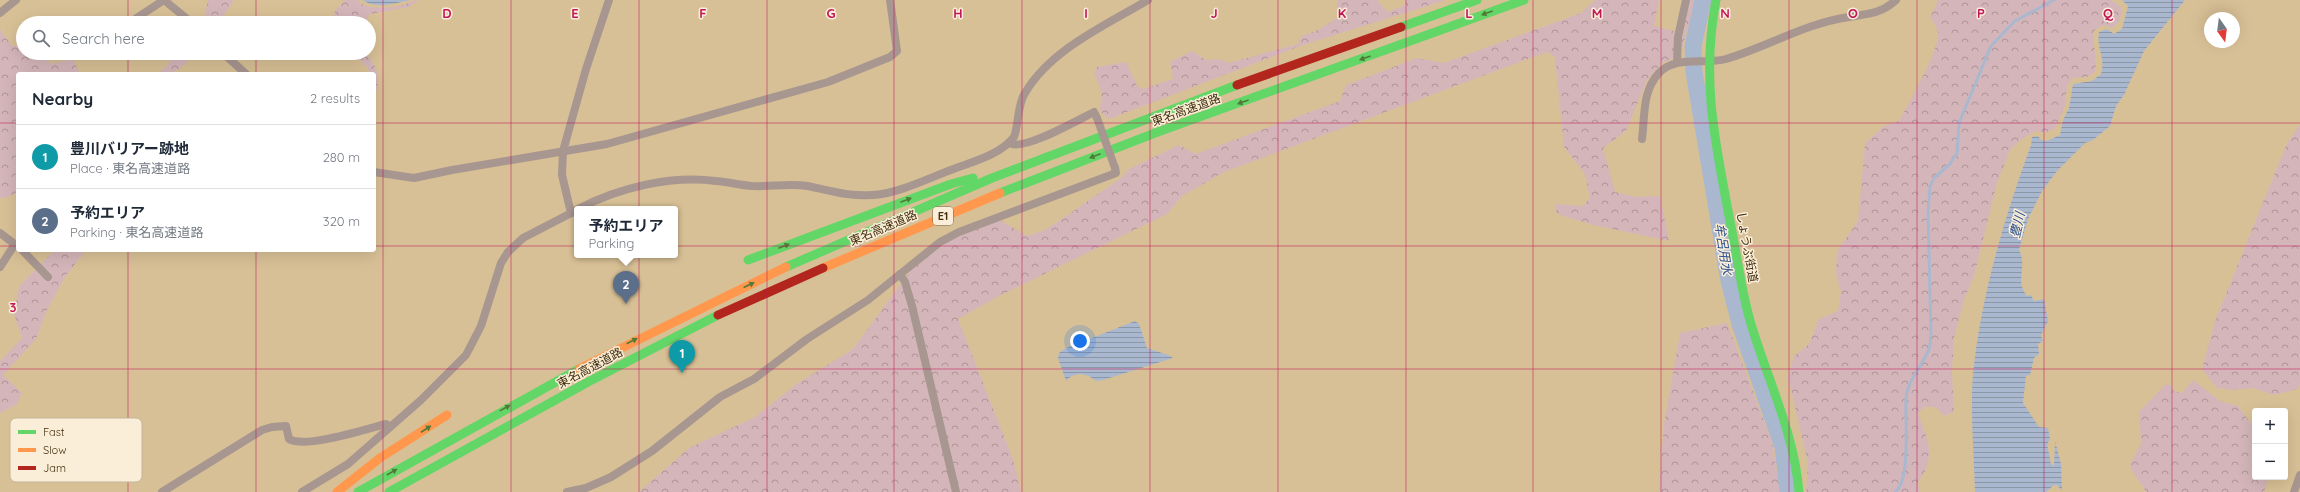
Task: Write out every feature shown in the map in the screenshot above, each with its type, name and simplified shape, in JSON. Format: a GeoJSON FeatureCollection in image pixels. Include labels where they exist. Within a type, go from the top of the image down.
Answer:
{"type":"FeatureCollection","features":[{"type":"Feature","properties":{"kind":"main road","name":"東名高速道路"},"geometry":{"type":"LineString","coordinates":[[358,492],[527,395],[667,323],[877,227],[1023,166],[1325,52],[1477,0]]}},
{"type":"Feature","properties":{"kind":"main road","name":"東名高速道路"},"geometry":{"type":"LineString","coordinates":[[389,492],[535,410],[668,340],[790,282],[884,241],[1108,151],[1524,0]]}},
{"type":"Feature","properties":{"kind":"main road","name":"しょうぶ街道"},"geometry":{"type":"LineString","coordinates":[[1716,0],[1704,62],[1716,142],[1743,292],[1751,325],[1791,437],[1796,464],[1798,492]]}},
{"type":"Feature","properties":{"kind":"main road"},"geometry":{"type":"LineString","coordinates":[[748,260],[951,184],[1023,166]]}},
{"type":"Feature","properties":{"kind":"main road"},"geometry":{"type":"LineString","coordinates":[[337,492],[380,458],[447,415]]}},
{"type":"Feature","properties":{"kind":"street"},"geometry":{"type":"LineString","coordinates":[[0,13],[16,0]]}},
{"type":"Feature","properties":{"kind":"street"},"geometry":{"type":"LineString","coordinates":[[140,16],[164,0],[183,16]]}},
{"type":"Feature","properties":{"kind":"street"},"geometry":{"type":"LineString","coordinates":[[574,207],[564,188],[563,150],[586,69],[609,0]]}},
{"type":"Feature","properties":{"kind":"street"},"geometry":{"type":"LineString","coordinates":[[376,172],[414,178],[563,150],[608,144],[790,94],[828,82],[890,57],[897,52],[890,0]]}},
{"type":"Feature","properties":{"kind":"street"},"geometry":{"type":"LineString","coordinates":[[585,206],[600,197],[626,190],[686,180],[716,181],[754,186],[785,184],[807,186],[849,195],[874,195],[893,191],[982,158],[1010,143],[1017,130],[1024,93],[1053,60],[1080,40],[1148,0]]}},
{"type":"Feature","properties":{"kind":"street"},"geometry":{"type":"LineString","coordinates":[[1680,62],[1678,37],[1686,0]]}},
{"type":"Feature","properties":{"kind":"street"},"geometry":{"type":"LineString","coordinates":[[1642,138],[1645,121],[1644,105],[1649,88],[1659,73],[1680,62],[1704,62],[1726,59],[1827,22],[1881,11],[1896,0]]}},
{"type":"Feature","properties":{"kind":"street"},"geometry":{"type":"LineString","coordinates":[[231,60],[244,72]]}},
{"type":"Feature","properties":{"kind":"street"},"geometry":{"type":"LineString","coordinates":[[568,492],[586,488],[611,477],[652,451],[720,397],[754,379],[807,338],[868,300],[940,242],[959,232],[1116,173],[1094,112],[1046,136],[1020,145],[1010,143]]}},
{"type":"Feature","properties":{"kind":"street"},"geometry":{"type":"LineString","coordinates":[[302,492],[350,467],[390,427],[466,356],[481,326],[501,263],[508,252],[523,238],[574,212]]}},
{"type":"Feature","properties":{"kind":"street"},"geometry":{"type":"LineString","coordinates":[[0,232],[16,245],[0,267]]}},
{"type":"Feature","properties":{"kind":"street"},"geometry":{"type":"LineString","coordinates":[[24,252],[48,277]]}},
{"type":"Feature","properties":{"kind":"street"},"geometry":{"type":"LineString","coordinates":[[900,274],[905,282],[912,306],[956,492]]}},
{"type":"Feature","properties":{"kind":"street"},"geometry":{"type":"LineString","coordinates":[[162,492],[262,430],[272,427],[286,426],[289,439],[303,442],[339,437],[386,424],[390,427]]}},
{"type":"Feature","properties":{"kind":"street"},"geometry":{"type":"LineString","coordinates":[[2294,492],[2300,475]]}},
{"type":"Feature","properties":{"kind":"green space"},"geometry":{"type":"Polygon","coordinates":[[[208,0],[234,0],[224,16],[205,16],[208,0]]]}},
{"type":"Feature","properties":{"kind":"green space"},"geometry":{"type":"Polygon","coordinates":[[[345,0],[358,0],[366,6],[380,8],[406,4],[418,0],[409,7],[370,14],[369,16],[334,16],[335,11],[345,0]]]}},
{"type":"Feature","properties":{"kind":"green space"},"geometry":{"type":"Polygon","coordinates":[[[1338,0],[1377,0],[1387,12],[1406,5],[1405,0],[1446,0],[1303,45],[1109,119],[1102,113],[1100,108],[1101,91],[1094,73],[1097,67],[1126,62],[1137,86],[1143,89],[1173,79],[1170,62],[1192,51],[1206,60],[1219,59],[1229,63],[1298,44],[1301,37],[1320,29],[1338,17],[1338,0]]]}},
{"type":"Feature","properties":{"kind":"green space"},"geometry":{"type":"Polygon","coordinates":[[[1595,0],[1659,0],[1654,26],[1678,32],[1689,0],[1695,0],[1680,56],[1662,63],[1647,80],[1626,131],[1603,148],[1615,192],[1636,197],[1660,196],[1669,241],[1593,225],[1557,214],[1555,204],[1583,206],[1590,198],[1585,174],[1564,147],[1555,57],[1547,52],[1224,172],[1182,196],[1167,214],[999,296],[958,319],[1013,459],[1021,492],[639,492],[689,448],[755,417],[795,385],[853,349],[914,266],[948,241],[998,219],[1027,236],[1045,230],[1121,178],[1129,169],[1179,145],[1196,154],[1340,101],[1346,85],[1417,58],[1444,63],[1581,13],[1595,0]]]}},
{"type":"Feature","properties":{"kind":"green space"},"geometry":{"type":"Polygon","coordinates":[[[1938,0],[2111,0],[2120,6],[2122,11],[2119,22],[2112,28],[2103,25],[2094,31],[2096,61],[2095,72],[2087,77],[2073,78],[2067,86],[2065,106],[2055,129],[2044,133],[2036,131],[2020,140],[2010,150],[1997,183],[1974,276],[1964,300],[1954,338],[1952,372],[1954,412],[1944,416],[1936,407],[1924,407],[1918,414],[1925,432],[1929,449],[1927,465],[1918,482],[1919,492],[1806,492],[1808,464],[1788,377],[1794,356],[1809,344],[1819,319],[1838,311],[1841,292],[1836,274],[1837,251],[1858,221],[1865,143],[1884,126],[1899,121],[1922,77],[1934,52],[1937,41],[1938,33],[1935,24],[1930,17],[1938,0]]]}},
{"type":"Feature","properties":{"kind":"green space"},"geometry":{"type":"Polygon","coordinates":[[[0,30],[12,46],[16,46],[16,60],[48,60],[51,64],[73,60],[79,72],[16,72],[16,193],[8,197],[0,198],[0,30]]]}},
{"type":"Feature","properties":{"kind":"green space"},"geometry":{"type":"Polygon","coordinates":[[[171,60],[188,60],[172,72],[160,72],[171,60]]]}},
{"type":"Feature","properties":{"kind":"green space"},"geometry":{"type":"Polygon","coordinates":[[[360,60],[370,60],[377,71],[378,80],[376,90],[376,72],[369,72],[367,67],[360,60]]]}},
{"type":"Feature","properties":{"kind":"green space"},"geometry":{"type":"Polygon","coordinates":[[[2300,125],[2300,384],[2298,389],[2274,395],[2253,388],[2233,390],[2217,388],[2202,369],[2215,321],[2287,143],[2300,125]]]}},
{"type":"Feature","properties":{"kind":"green space"},"geometry":{"type":"Polygon","coordinates":[[[53,252],[84,252],[65,277],[46,312],[36,339],[3,375],[22,393],[17,404],[0,413],[0,361],[22,338],[14,314],[19,286],[53,252]]]}},
{"type":"Feature","properties":{"kind":"green space"},"geometry":{"type":"Polygon","coordinates":[[[1727,323],[1772,442],[1780,492],[1659,492],[1664,424],[1680,333],[1727,323]]]}},
{"type":"Feature","properties":{"kind":"green space"},"geometry":{"type":"Polygon","coordinates":[[[2193,380],[2220,401],[2238,406],[2252,425],[2252,480],[2268,480],[2264,492],[2146,492],[2135,476],[2130,465],[2141,443],[2139,412],[2166,384],[2172,386],[2174,391],[2182,393],[2193,380]]]}},
{"type":"Feature","properties":{"kind":"water"},"geometry":{"type":"Polygon","coordinates":[[[363,0],[410,0],[392,4],[374,5],[363,0]]]}},
{"type":"Feature","properties":{"kind":"water","name":"豊川"},"geometry":{"type":"Polygon","coordinates":[[[2122,0],[2185,0],[2144,51],[2124,95],[2116,106],[2110,126],[2093,140],[2085,143],[2057,171],[2042,191],[2028,219],[2019,250],[2022,262],[2021,279],[2023,290],[2027,296],[2031,295],[2034,301],[2044,299],[2048,321],[2041,335],[2043,341],[2038,344],[2039,354],[2034,358],[2030,375],[2026,376],[2023,403],[2039,427],[2048,428],[2050,439],[2047,444],[2051,464],[2054,466],[2055,441],[2061,464],[2062,491],[2057,485],[2054,485],[2046,492],[1975,492],[1972,418],[1973,374],[1988,287],[2003,229],[2031,145],[2032,137],[2038,136],[2041,140],[2047,141],[2060,135],[2063,120],[2069,108],[2073,84],[2092,81],[2101,74],[2102,57],[2098,38],[2099,32],[2107,29],[2114,34],[2122,29],[2128,6],[2122,0]]]}},
{"type":"Feature","properties":{"kind":"water"},"geometry":{"type":"Polygon","coordinates":[[[1135,321],[1139,324],[1147,348],[1173,358],[1103,380],[1096,381],[1089,376],[1077,374],[1066,381],[1058,358],[1059,353],[1064,349],[1135,321]]]}},
{"type":"Feature","properties":{"kind":"waterway","name":"牟呂用水"},"geometry":{"type":"LineString","coordinates":[[1703,0],[1693,46],[1694,72],[1729,281],[1740,324],[1783,447],[1788,492]]}},
{"type":"Feature","properties":{"kind":"waterway"},"geometry":{"type":"LineString","coordinates":[[1895,492],[1900,486],[1905,463],[1907,392],[1912,379],[1930,347],[1928,213],[1930,187],[1934,178],[1950,164],[1957,153],[1959,123],[1991,46],[2015,21],[2054,0]]}},
{"type":"Feature","properties":{"kind":"traffic: fast"},"geometry":{"type":"LineString","coordinates":[[1401,27],[1477,0]]}},
{"type":"Feature","properties":{"kind":"traffic: fast"},"geometry":{"type":"LineString","coordinates":[[1000,193],[1155,133],[1524,0]]}},
{"type":"Feature","properties":{"kind":"traffic: fast"},"geometry":{"type":"LineString","coordinates":[[1716,0],[1712,29],[1710,84],[1719,164],[1742,286],[1751,324],[1780,407],[1792,448],[1799,492]]}},
{"type":"Feature","properties":{"kind":"traffic: fast"},"geometry":{"type":"LineString","coordinates":[[786,267],[992,178],[1237,85]]}},
{"type":"Feature","properties":{"kind":"traffic: fast"},"geometry":{"type":"LineString","coordinates":[[748,260],[951,184],[973,178]]}},
{"type":"Feature","properties":{"kind":"traffic: fast"},"geometry":{"type":"LineString","coordinates":[[389,492],[588,382],[718,315]]}},
{"type":"Feature","properties":{"kind":"traffic: fast"},"geometry":{"type":"LineString","coordinates":[[358,492],[579,369]]}},
{"type":"Feature","properties":{"kind":"traffic: slow"},"geometry":{"type":"LineString","coordinates":[[823,268],[1000,193]]}},
{"type":"Feature","properties":{"kind":"traffic: slow"},"geometry":{"type":"LineString","coordinates":[[579,369],[786,267]]}},
{"type":"Feature","properties":{"kind":"traffic: slow"},"geometry":{"type":"LineString","coordinates":[[337,492],[380,458],[447,415]]}},
{"type":"Feature","properties":{"kind":"traffic: jam"},"geometry":{"type":"LineString","coordinates":[[1237,85],[1401,27]]}},
{"type":"Feature","properties":{"kind":"traffic: jam"},"geometry":{"type":"LineString","coordinates":[[718,315],[823,268]]}},
{"type":"Feature","properties":{"kind":"place","name":"予約エリア"},"geometry":{"type":"Point","coordinates":[626,304]}},
{"type":"Feature","properties":{"kind":"place","name":"豊川バリアー跡地"},"geometry":{"type":"Point","coordinates":[682,373]}}]}
